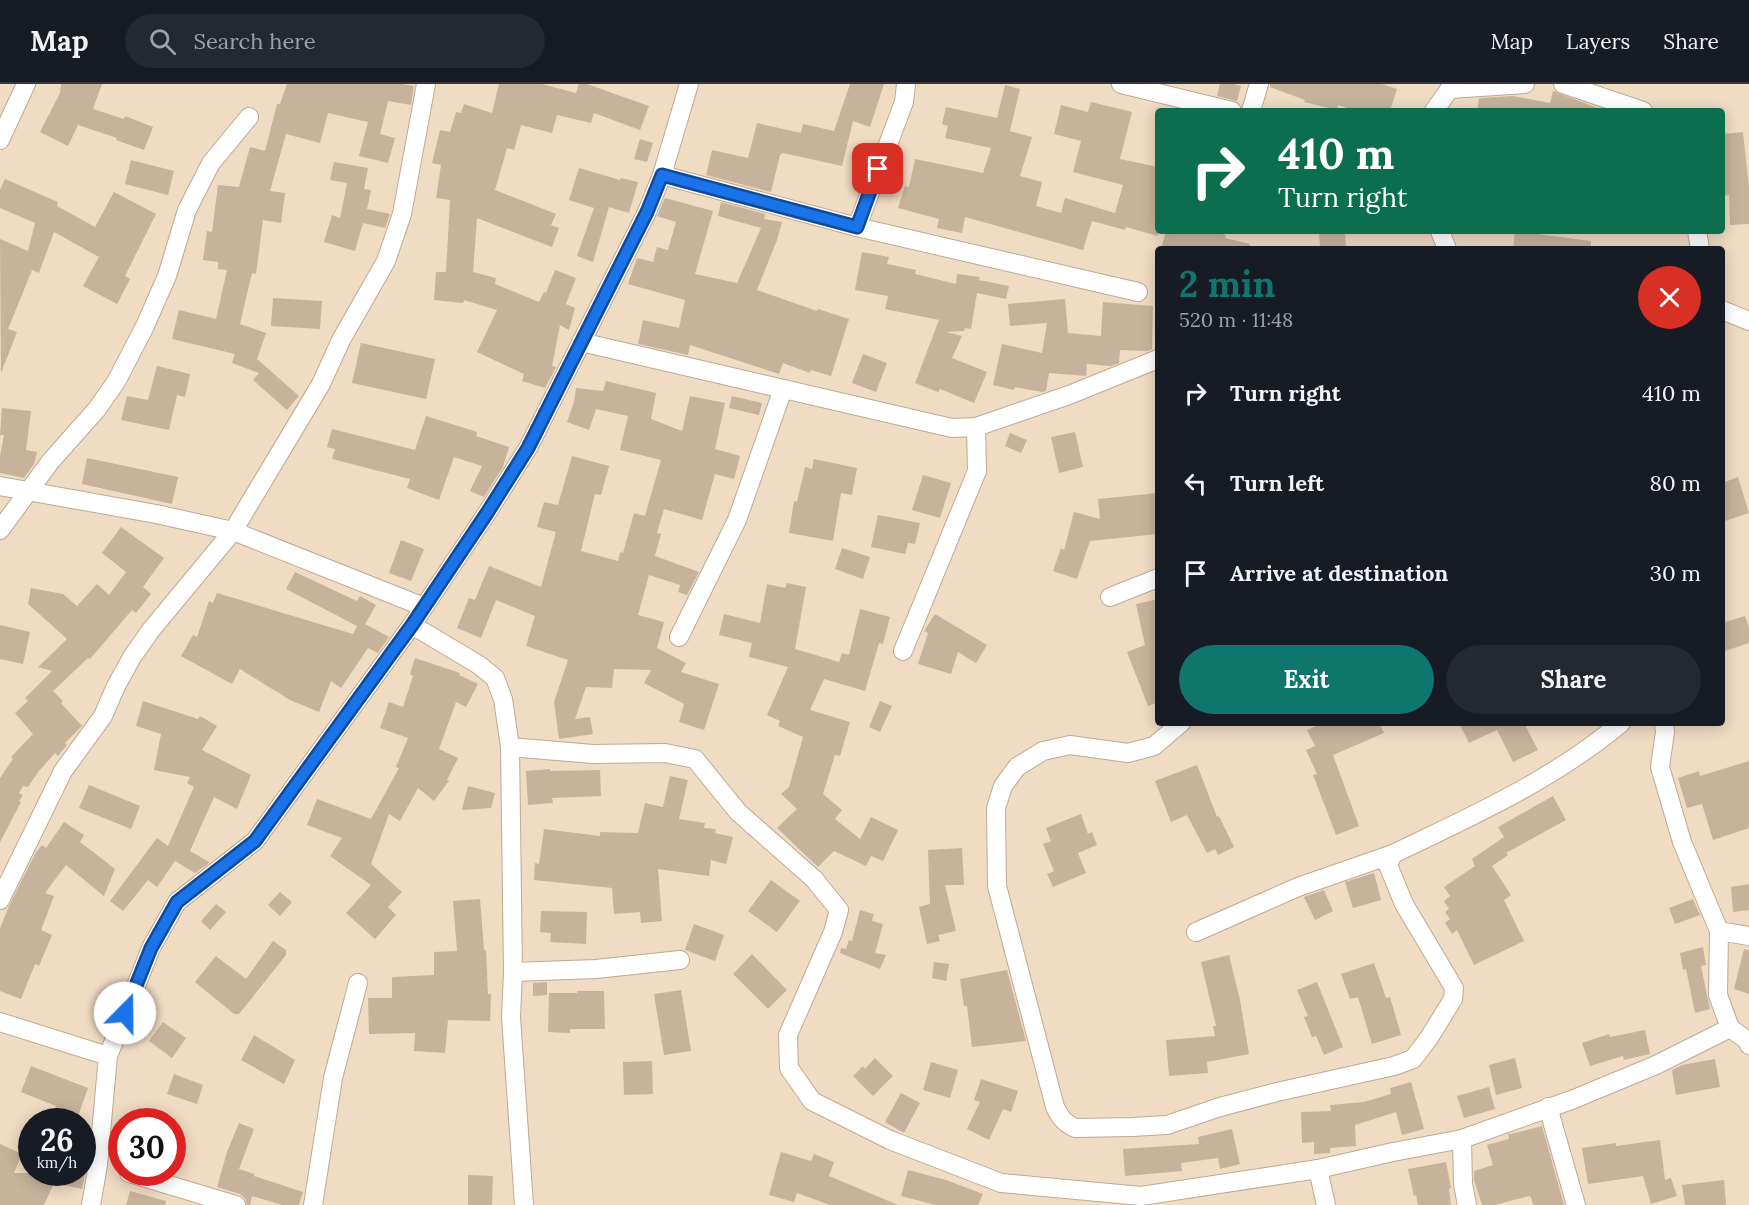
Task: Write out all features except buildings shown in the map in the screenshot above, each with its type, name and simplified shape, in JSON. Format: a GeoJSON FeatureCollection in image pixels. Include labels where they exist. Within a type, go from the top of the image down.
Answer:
{"type":"FeatureCollection","features":[{"type":"Feature","properties":{"kind":"street"},"geometry":{"type":"LineString","coordinates":[[0,140],[26,84]]}},
{"type":"Feature","properties":{"kind":"street"},"geometry":{"type":"LineString","coordinates":[[0,900],[63,771],[103,716],[132,657],[151,630],[233,531],[321,384],[341,340],[386,261],[402,214],[426,84]]}},
{"type":"Feature","properties":{"kind":"street"},"geometry":{"type":"LineString","coordinates":[[91,1205],[98,1165],[108,1056],[151,948],[177,902],[255,841],[412,625],[528,448],[647,212],[662,175],[689,84]]}},
{"type":"Feature","properties":{"kind":"street"},"geometry":{"type":"LineString","coordinates":[[857,227],[904,102],[906,84]]}},
{"type":"Feature","properties":{"kind":"street"},"geometry":{"type":"LineString","coordinates":[[1121,84],[1220,108]]}},
{"type":"Feature","properties":{"kind":"street"},"geometry":{"type":"LineString","coordinates":[[1252,108],[1259,84]]}},
{"type":"Feature","properties":{"kind":"street"},"geometry":{"type":"LineString","coordinates":[[1436,108],[1451,86],[1525,84]]}},
{"type":"Feature","properties":{"kind":"street"},"geometry":{"type":"LineString","coordinates":[[1563,84],[1634,108]]}},
{"type":"Feature","properties":{"kind":"street"},"geometry":{"type":"LineString","coordinates":[[0,530],[50,462],[98,409],[116,382],[145,326],[167,276],[187,210],[211,163],[249,117]]}},
{"type":"Feature","properties":{"kind":"street"},"geometry":{"type":"LineString","coordinates":[[662,175],[857,227],[1138,292]]}},
{"type":"Feature","properties":{"kind":"street"},"geometry":{"type":"LineString","coordinates":[[1725,311],[1749,321]]}},
{"type":"Feature","properties":{"kind":"street"},"geometry":{"type":"LineString","coordinates":[[580,342],[952,428],[976,427],[1069,395],[1155,360]]}},
{"type":"Feature","properties":{"kind":"street"},"geometry":{"type":"LineString","coordinates":[[680,637],[737,520],[783,389]]}},
{"type":"Feature","properties":{"kind":"street"},"geometry":{"type":"LineString","coordinates":[[903,651],[977,471],[976,427]]}},
{"type":"Feature","properties":{"kind":"street"},"geometry":{"type":"LineString","coordinates":[[0,486],[167,516],[233,531],[424,607]]}},
{"type":"Feature","properties":{"kind":"street"},"geometry":{"type":"LineString","coordinates":[[1110,597],[1155,579]]}},
{"type":"Feature","properties":{"kind":"street"},"geometry":{"type":"LineString","coordinates":[[412,625],[478,665],[495,678],[503,699],[510,747],[513,972],[511,1017],[524,1205]]}},
{"type":"Feature","properties":{"kind":"street"},"geometry":{"type":"LineString","coordinates":[[1177,726],[1154,746],[1128,753],[1070,745],[1043,751],[1017,767],[1003,786],[996,808],[997,886],[1055,1107],[1060,1118],[1067,1125],[1075,1128],[1089,1128],[1167,1125],[1220,1107],[1394,1066],[1413,1059],[1453,999],[1454,988],[1404,904],[1388,866],[1393,854]]}},
{"type":"Feature","properties":{"kind":"street"},"geometry":{"type":"LineString","coordinates":[[1196,932],[1298,887],[1393,854],[1509,798],[1593,746],[1617,726]]}},
{"type":"Feature","properties":{"kind":"street"},"geometry":{"type":"LineString","coordinates":[[1664,726],[1660,767],[1683,842],[1719,931],[1718,995],[1730,1028],[1748,1041],[1749,1045]]}},
{"type":"Feature","properties":{"kind":"street"},"geometry":{"type":"LineString","coordinates":[[510,747],[593,754],[665,753],[695,759],[738,812],[814,879],[839,910],[833,932],[788,1035],[789,1068],[812,1101],[890,1140],[1001,1183],[1141,1196],[1318,1169],[1462,1139],[1574,1099],[1656,1065],[1730,1028]]}},
{"type":"Feature","properties":{"kind":"street"},"geometry":{"type":"LineString","coordinates":[[1719,931],[1749,936]]}},
{"type":"Feature","properties":{"kind":"street"},"geometry":{"type":"LineString","coordinates":[[513,972],[596,969],[680,960]]}},
{"type":"Feature","properties":{"kind":"street"},"geometry":{"type":"LineString","coordinates":[[313,1205],[333,1078],[358,983]]}},
{"type":"Feature","properties":{"kind":"street"},"geometry":{"type":"LineString","coordinates":[[0,1022],[108,1056]]}},
{"type":"Feature","properties":{"kind":"street"},"geometry":{"type":"LineString","coordinates":[[1548,1107],[1576,1205]]}},
{"type":"Feature","properties":{"kind":"street"},"geometry":{"type":"LineString","coordinates":[[1462,1139],[1463,1184],[1467,1205]]}},
{"type":"Feature","properties":{"kind":"street"},"geometry":{"type":"LineString","coordinates":[[98,1165],[108,1168]]}},
{"type":"Feature","properties":{"kind":"street"},"geometry":{"type":"LineString","coordinates":[[1318,1169],[1326,1205]]}},
{"type":"Feature","properties":{"kind":"street"},"geometry":{"type":"LineString","coordinates":[[172,1186],[236,1205]]}},
{"type":"Feature","properties":{"kind":"route"},"geometry":{"type":"LineString","coordinates":[[125,1013],[151,948],[177,902],[255,841],[412,625],[487,513],[528,448],[647,212],[662,175],[857,227],[878,169]]}}]}
